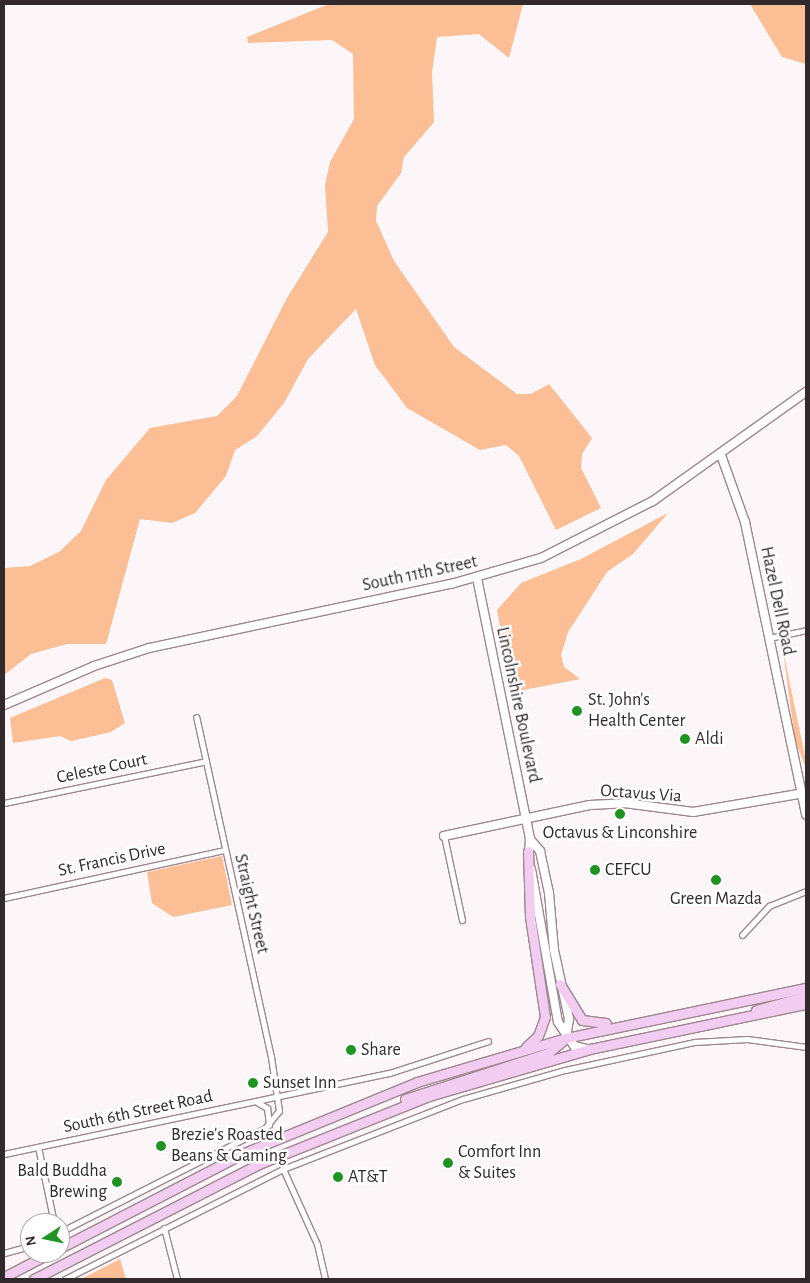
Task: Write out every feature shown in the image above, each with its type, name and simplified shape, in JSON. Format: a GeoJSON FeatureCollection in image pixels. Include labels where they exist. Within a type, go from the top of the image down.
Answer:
{"type":"FeatureCollection","features":[{"type":"Feature","properties":{"kind":"main road"},"geometry":{"type":"LineString","coordinates":[[516,1052],[534,1041],[545,1017],[533,946],[528,851]]}},
{"type":"Feature","properties":{"kind":"main road"},"geometry":{"type":"LineString","coordinates":[[560,984],[578,1016],[597,1025],[702,1004],[727,1004]]}},
{"type":"Feature","properties":{"kind":"main road"},"geometry":{"type":"LineString","coordinates":[[70,1243],[278,1138],[417,1082],[566,1038],[806,988]]}},
{"type":"Feature","properties":{"kind":"main road"},"geometry":{"type":"LineString","coordinates":[[742,1017],[806,996]]}},
{"type":"Feature","properties":{"kind":"main road"},"geometry":{"type":"LineString","coordinates":[[34,1279],[213,1186],[382,1113],[590,1049],[806,1004]]}},
{"type":"Feature","properties":{"kind":"main road"},"geometry":{"type":"LineString","coordinates":[[742,1017],[806,1010]]}},
{"type":"Feature","properties":{"kind":"main road"},"geometry":{"type":"LineString","coordinates":[[382,1113],[420,1091],[548,1053],[566,1038]]}},
{"type":"Feature","properties":{"kind":"main road"},"geometry":{"type":"LineString","coordinates":[[4,1277],[31,1263]]}},
{"type":"Feature","properties":{"kind":"street","name":"South 11th Street"},"geometry":{"type":"LineString","coordinates":[[4,705],[94,666],[149,648],[477,578],[541,558],[618,523],[721,455],[806,392]]}},
{"type":"Feature","properties":{"kind":"street","name":"Hazel Dell Road"},"geometry":{"type":"LineString","coordinates":[[721,455],[738,496],[804,793],[806,815]]}},
{"type":"Feature","properties":{"kind":"street","name":"Lincolnshire Boulevard"},"geometry":{"type":"LineString","coordinates":[[477,578],[530,839],[528,851],[547,968],[566,1038]]}},
{"type":"Feature","properties":{"kind":"street"},"geometry":{"type":"LineString","coordinates":[[769,638],[806,630]]}},
{"type":"Feature","properties":{"kind":"street","name":"Straight Street"},"geometry":{"type":"LineString","coordinates":[[196,717],[279,1097]]}},
{"type":"Feature","properties":{"kind":"street","name":"Celeste Court"},"geometry":{"type":"LineString","coordinates":[[4,803],[206,761]]}},
{"type":"Feature","properties":{"kind":"street","name":"Octavus Via"},"geometry":{"type":"LineString","coordinates":[[444,836],[526,817],[611,803],[714,811],[804,793]]}},
{"type":"Feature","properties":{"kind":"street"},"geometry":{"type":"LineString","coordinates":[[444,836],[462,920]]}},
{"type":"Feature","properties":{"kind":"street","name":"Lincolnshire Boulevard"},"geometry":{"type":"LineString","coordinates":[[530,839],[540,851],[545,872],[560,984],[569,1019],[566,1038]]}},
{"type":"Feature","properties":{"kind":"street","name":"St. Francis Drive"},"geometry":{"type":"LineString","coordinates":[[4,898],[225,850]]}},
{"type":"Feature","properties":{"kind":"street"},"geometry":{"type":"LineString","coordinates":[[742,935],[769,906],[806,891]]}},
{"type":"Feature","properties":{"kind":"street"},"geometry":{"type":"LineString","coordinates":[[566,1038],[574,1046],[590,1049]]}},
{"type":"Feature","properties":{"kind":"street"},"geometry":{"type":"LineString","coordinates":[[65,1279],[283,1169],[463,1099],[613,1058],[717,1039],[806,1047]]}},
{"type":"Feature","properties":{"kind":"street","name":"South 6th Street Road"},"geometry":{"type":"LineString","coordinates":[[4,1154],[420,1066],[488,1041]]}},
{"type":"Feature","properties":{"kind":"street"},"geometry":{"type":"LineString","coordinates":[[70,1227],[270,1124],[278,1111],[279,1097]]}},
{"type":"Feature","properties":{"kind":"street"},"geometry":{"type":"LineString","coordinates":[[256,1102],[267,1108],[270,1124]]}},
{"type":"Feature","properties":{"kind":"street"},"geometry":{"type":"LineString","coordinates":[[38,1147],[52,1213]]}},
{"type":"Feature","properties":{"kind":"street"},"geometry":{"type":"LineString","coordinates":[[283,1169],[317,1244],[325,1279]]}},
{"type":"Feature","properties":{"kind":"street"},"geometry":{"type":"LineString","coordinates":[[164,1228],[177,1279]]}},
{"type":"Feature","properties":{"kind":"street"},"geometry":{"type":"LineString","coordinates":[[4,1253],[20,1249]]}},
{"type":"Feature","properties":{"kind":"shaded area"},"geometry":{"type":"Polygon","coordinates":[[[329,4],[523,4],[509,58],[479,34],[437,37],[432,72],[434,122],[404,157],[401,173],[377,206],[376,221],[394,261],[454,347],[517,394],[531,394],[549,384],[592,438],[582,454],[581,468],[601,508],[556,530],[519,456],[506,445],[480,450],[407,408],[375,365],[356,309],[308,359],[284,403],[257,436],[235,450],[226,476],[195,513],[172,523],[140,519],[106,644],[67,644],[31,654],[4,675],[4,568],[30,566],[59,552],[81,531],[106,480],[150,428],[217,416],[237,396],[287,298],[328,232],[325,185],[330,162],[354,119],[353,54],[332,40],[248,43],[247,37],[329,4]]]}},
{"type":"Feature","properties":{"kind":"shaded area"},"geometry":{"type":"Polygon","coordinates":[[[750,4],[806,4],[806,64],[782,57],[750,4]]]}},
{"type":"Feature","properties":{"kind":"shaded area"},"geometry":{"type":"Polygon","coordinates":[[[668,513],[633,554],[607,572],[568,632],[561,655],[564,667],[580,679],[513,692],[497,610],[521,583],[581,559],[668,513]]]}},
{"type":"Feature","properties":{"kind":"shaded area"},"geometry":{"type":"Polygon","coordinates":[[[783,650],[806,761],[806,768],[795,740],[783,650]]]}},
{"type":"Feature","properties":{"kind":"shaded area"},"geometry":{"type":"Polygon","coordinates":[[[105,678],[112,680],[125,723],[111,732],[71,741],[60,736],[13,743],[10,718],[105,678]]]}},
{"type":"Feature","properties":{"kind":"shaded area"},"geometry":{"type":"Polygon","coordinates":[[[222,856],[232,905],[173,917],[152,903],[147,872],[222,856]]]}},
{"type":"Feature","properties":{"kind":"shaded area"},"geometry":{"type":"Polygon","coordinates":[[[120,1259],[126,1279],[81,1279],[120,1259]]]}},
{"type":"Feature","properties":{"kind":"place","name":"St. John's Health Center"},"geometry":{"type":"Point","coordinates":[577,711]}},
{"type":"Feature","properties":{"kind":"place","name":"Aldi"},"geometry":{"type":"Point","coordinates":[685,739]}},
{"type":"Feature","properties":{"kind":"place","name":"Octavus & Linconshire"},"geometry":{"type":"Point","coordinates":[620,814]}},
{"type":"Feature","properties":{"kind":"place","name":"CEFCU"},"geometry":{"type":"Point","coordinates":[595,870]}},
{"type":"Feature","properties":{"kind":"place","name":"Green Mazda"},"geometry":{"type":"Point","coordinates":[716,880]}},
{"type":"Feature","properties":{"kind":"place","name":"Share"},"geometry":{"type":"Point","coordinates":[351,1050]}},
{"type":"Feature","properties":{"kind":"place","name":"Sunset Inn"},"geometry":{"type":"Point","coordinates":[253,1083]}},
{"type":"Feature","properties":{"kind":"place","name":"Brezie's Roasted Beans & Gaming"},"geometry":{"type":"Point","coordinates":[161,1146]}},
{"type":"Feature","properties":{"kind":"place","name":"Comfort Inn & Suites"},"geometry":{"type":"Point","coordinates":[448,1163]}},
{"type":"Feature","properties":{"kind":"place","name":"AT&T"},"geometry":{"type":"Point","coordinates":[338,1177]}},
{"type":"Feature","properties":{"kind":"place","name":"Bald Buddha Brewing"},"geometry":{"type":"Point","coordinates":[117,1182]}}]}
